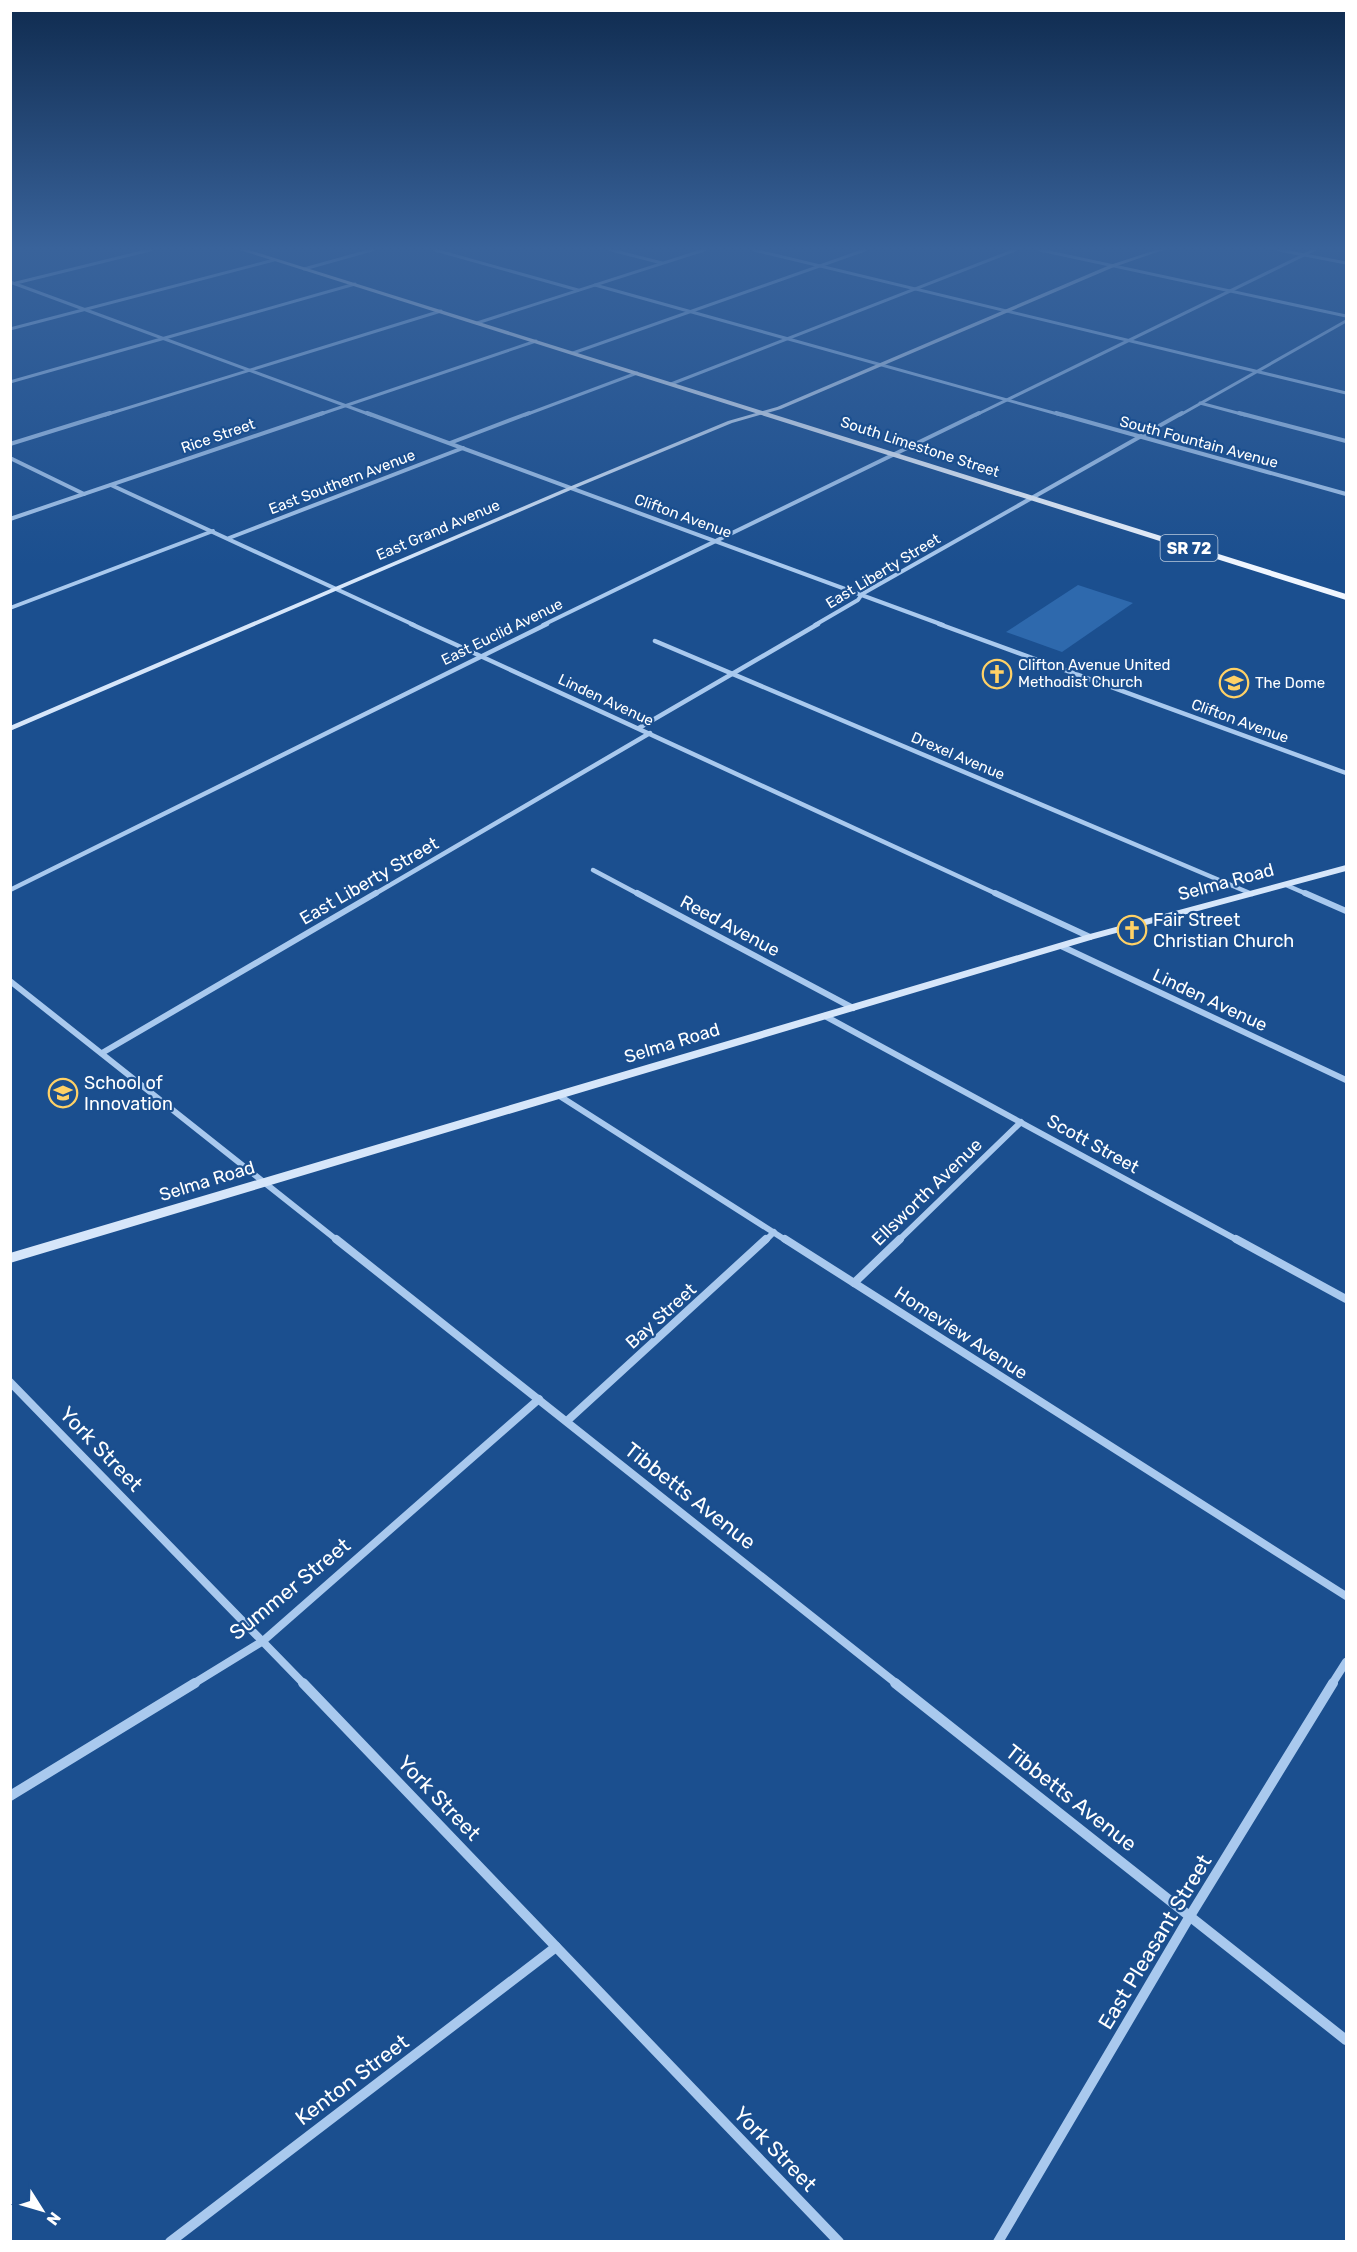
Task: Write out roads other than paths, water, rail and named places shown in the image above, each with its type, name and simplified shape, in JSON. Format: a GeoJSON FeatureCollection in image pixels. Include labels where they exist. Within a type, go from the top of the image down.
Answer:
{"type":"FeatureCollection","features":[{"type":"Feature","properties":{"kind":"main road","name":"South Limestone Street"},"geometry":{"type":"LineString","coordinates":[[580,355],[1347,597]]}},
{"type":"Feature","properties":{"kind":"street"},"geometry":{"type":"LineString","coordinates":[[10,382],[105,355]]}},
{"type":"Feature","properties":{"kind":"street","name":"Clifton Avenue"},"geometry":{"type":"LineString","coordinates":[[210,355],[1347,774]]}},
{"type":"Feature","properties":{"kind":"street"},"geometry":{"type":"LineString","coordinates":[[10,444],[298,355]]}},
{"type":"Feature","properties":{"kind":"street","name":"Rice Street"},"geometry":{"type":"LineString","coordinates":[[10,519],[494,355]]}},
{"type":"Feature","properties":{"kind":"street"},"geometry":{"type":"LineString","coordinates":[[671,384],[746,355]]}},
{"type":"Feature","properties":{"kind":"street","name":"South Fountain Avenue"},"geometry":{"type":"LineString","coordinates":[[847,355],[1347,494]]}},
{"type":"Feature","properties":{"kind":"street","name":"East Grand Avenue"},"geometry":{"type":"LineString","coordinates":[[10,729],[572,488],[730,422],[779,408],[901,355]]}},
{"type":"Feature","properties":{"kind":"street","name":"East Euclid Avenue"},"geometry":{"type":"LineString","coordinates":[[10,890],[482,655],[1097,355]]}},
{"type":"Feature","properties":{"kind":"street"},"geometry":{"type":"LineString","coordinates":[[1191,355],[1347,393]]}},
{"type":"Feature","properties":{"kind":"street","name":"East Liberty Street"},"geometry":{"type":"LineString","coordinates":[[639,728],[858,600],[862,594],[1286,355]]}},
{"type":"Feature","properties":{"kind":"street"},"geometry":{"type":"LineString","coordinates":[[450,443],[636,373]]}},
{"type":"Feature","properties":{"kind":"street"},"geometry":{"type":"LineString","coordinates":[[1200,403],[1347,441]]}},
{"type":"Feature","properties":{"kind":"street","name":"East Southern Avenue"},"geometry":{"type":"LineString","coordinates":[[228,538],[464,448]]}},
{"type":"Feature","properties":{"kind":"street"},"geometry":{"type":"LineString","coordinates":[[10,458],[84,494]]}},
{"type":"Feature","properties":{"kind":"street","name":"Linden Avenue"},"geometry":{"type":"LineString","coordinates":[[111,485],[1090,937]]}},
{"type":"Feature","properties":{"kind":"street"},"geometry":{"type":"LineString","coordinates":[[10,608],[213,531]]}},
{"type":"Feature","properties":{"kind":"street","name":"Drexel Avenue"},"geometry":{"type":"LineString","coordinates":[[655,641],[1252,894]]}},
{"type":"Feature","properties":{"kind":"street","name":"East Liberty Street"},"geometry":{"type":"LineString","coordinates":[[102,1053],[650,733]]}},
{"type":"Feature","properties":{"kind":"street","name":"Selma Road"},"geometry":{"type":"LineString","coordinates":[[10,1258],[1090,937],[1347,868]]}},
{"type":"Feature","properties":{"kind":"street","name":"Reed Avenue"},"geometry":{"type":"LineString","coordinates":[[593,870],[853,1008]]}},
{"type":"Feature","properties":{"kind":"street"},"geometry":{"type":"LineString","coordinates":[[1286,885],[1347,911]]}},
{"type":"Feature","properties":{"kind":"street","name":"Linden Avenue"},"geometry":{"type":"LineString","coordinates":[[1061,946],[1347,1080]]}},
{"type":"Feature","properties":{"kind":"street","name":"Tibbetts Avenue"},"geometry":{"type":"LineString","coordinates":[[10,981],[1347,2040]]}},
{"type":"Feature","properties":{"kind":"street","name":"Scott Street"},"geometry":{"type":"LineString","coordinates":[[825,1016],[1347,1299]]}},
{"type":"Feature","properties":{"kind":"street","name":"Homeview Avenue"},"geometry":{"type":"LineString","coordinates":[[558,1095],[1347,1596]]}},
{"type":"Feature","properties":{"kind":"street","name":"Ellsworth Avenue"},"geometry":{"type":"LineString","coordinates":[[854,1283],[1021,1122]]}},
{"type":"Feature","properties":{"kind":"street","name":"Bay Street"},"geometry":{"type":"LineString","coordinates":[[567,1421],[774,1232]]}},
{"type":"Feature","properties":{"kind":"street","name":"York Street"},"geometry":{"type":"LineString","coordinates":[[10,1382],[839,2241]]}},
{"type":"Feature","properties":{"kind":"street","name":"Summer Street"},"geometry":{"type":"LineString","coordinates":[[10,1796],[262,1641],[539,1399]]}},
{"type":"Feature","properties":{"kind":"street","name":"East Pleasant Street"},"geometry":{"type":"LineString","coordinates":[[998,2241],[1190,1916],[1347,1662]]}},
{"type":"Feature","properties":{"kind":"street","name":"Kenton Street"},"geometry":{"type":"LineString","coordinates":[[170,2241],[556,1947]]}},
{"type":"Feature","properties":{"kind":"place","name":"Clifton Avenue United Methodist Church"},"geometry":{"type":"Point","coordinates":[997,674]}},
{"type":"Feature","properties":{"kind":"place","name":"The Dome"},"geometry":{"type":"Point","coordinates":[1234,683]}},
{"type":"Feature","properties":{"kind":"place","name":"Fair Street Christian Church"},"geometry":{"type":"Point","coordinates":[1132,930]}},
{"type":"Feature","properties":{"kind":"place","name":"School of Innovation"},"geometry":{"type":"Point","coordinates":[63,1093]}}]}
